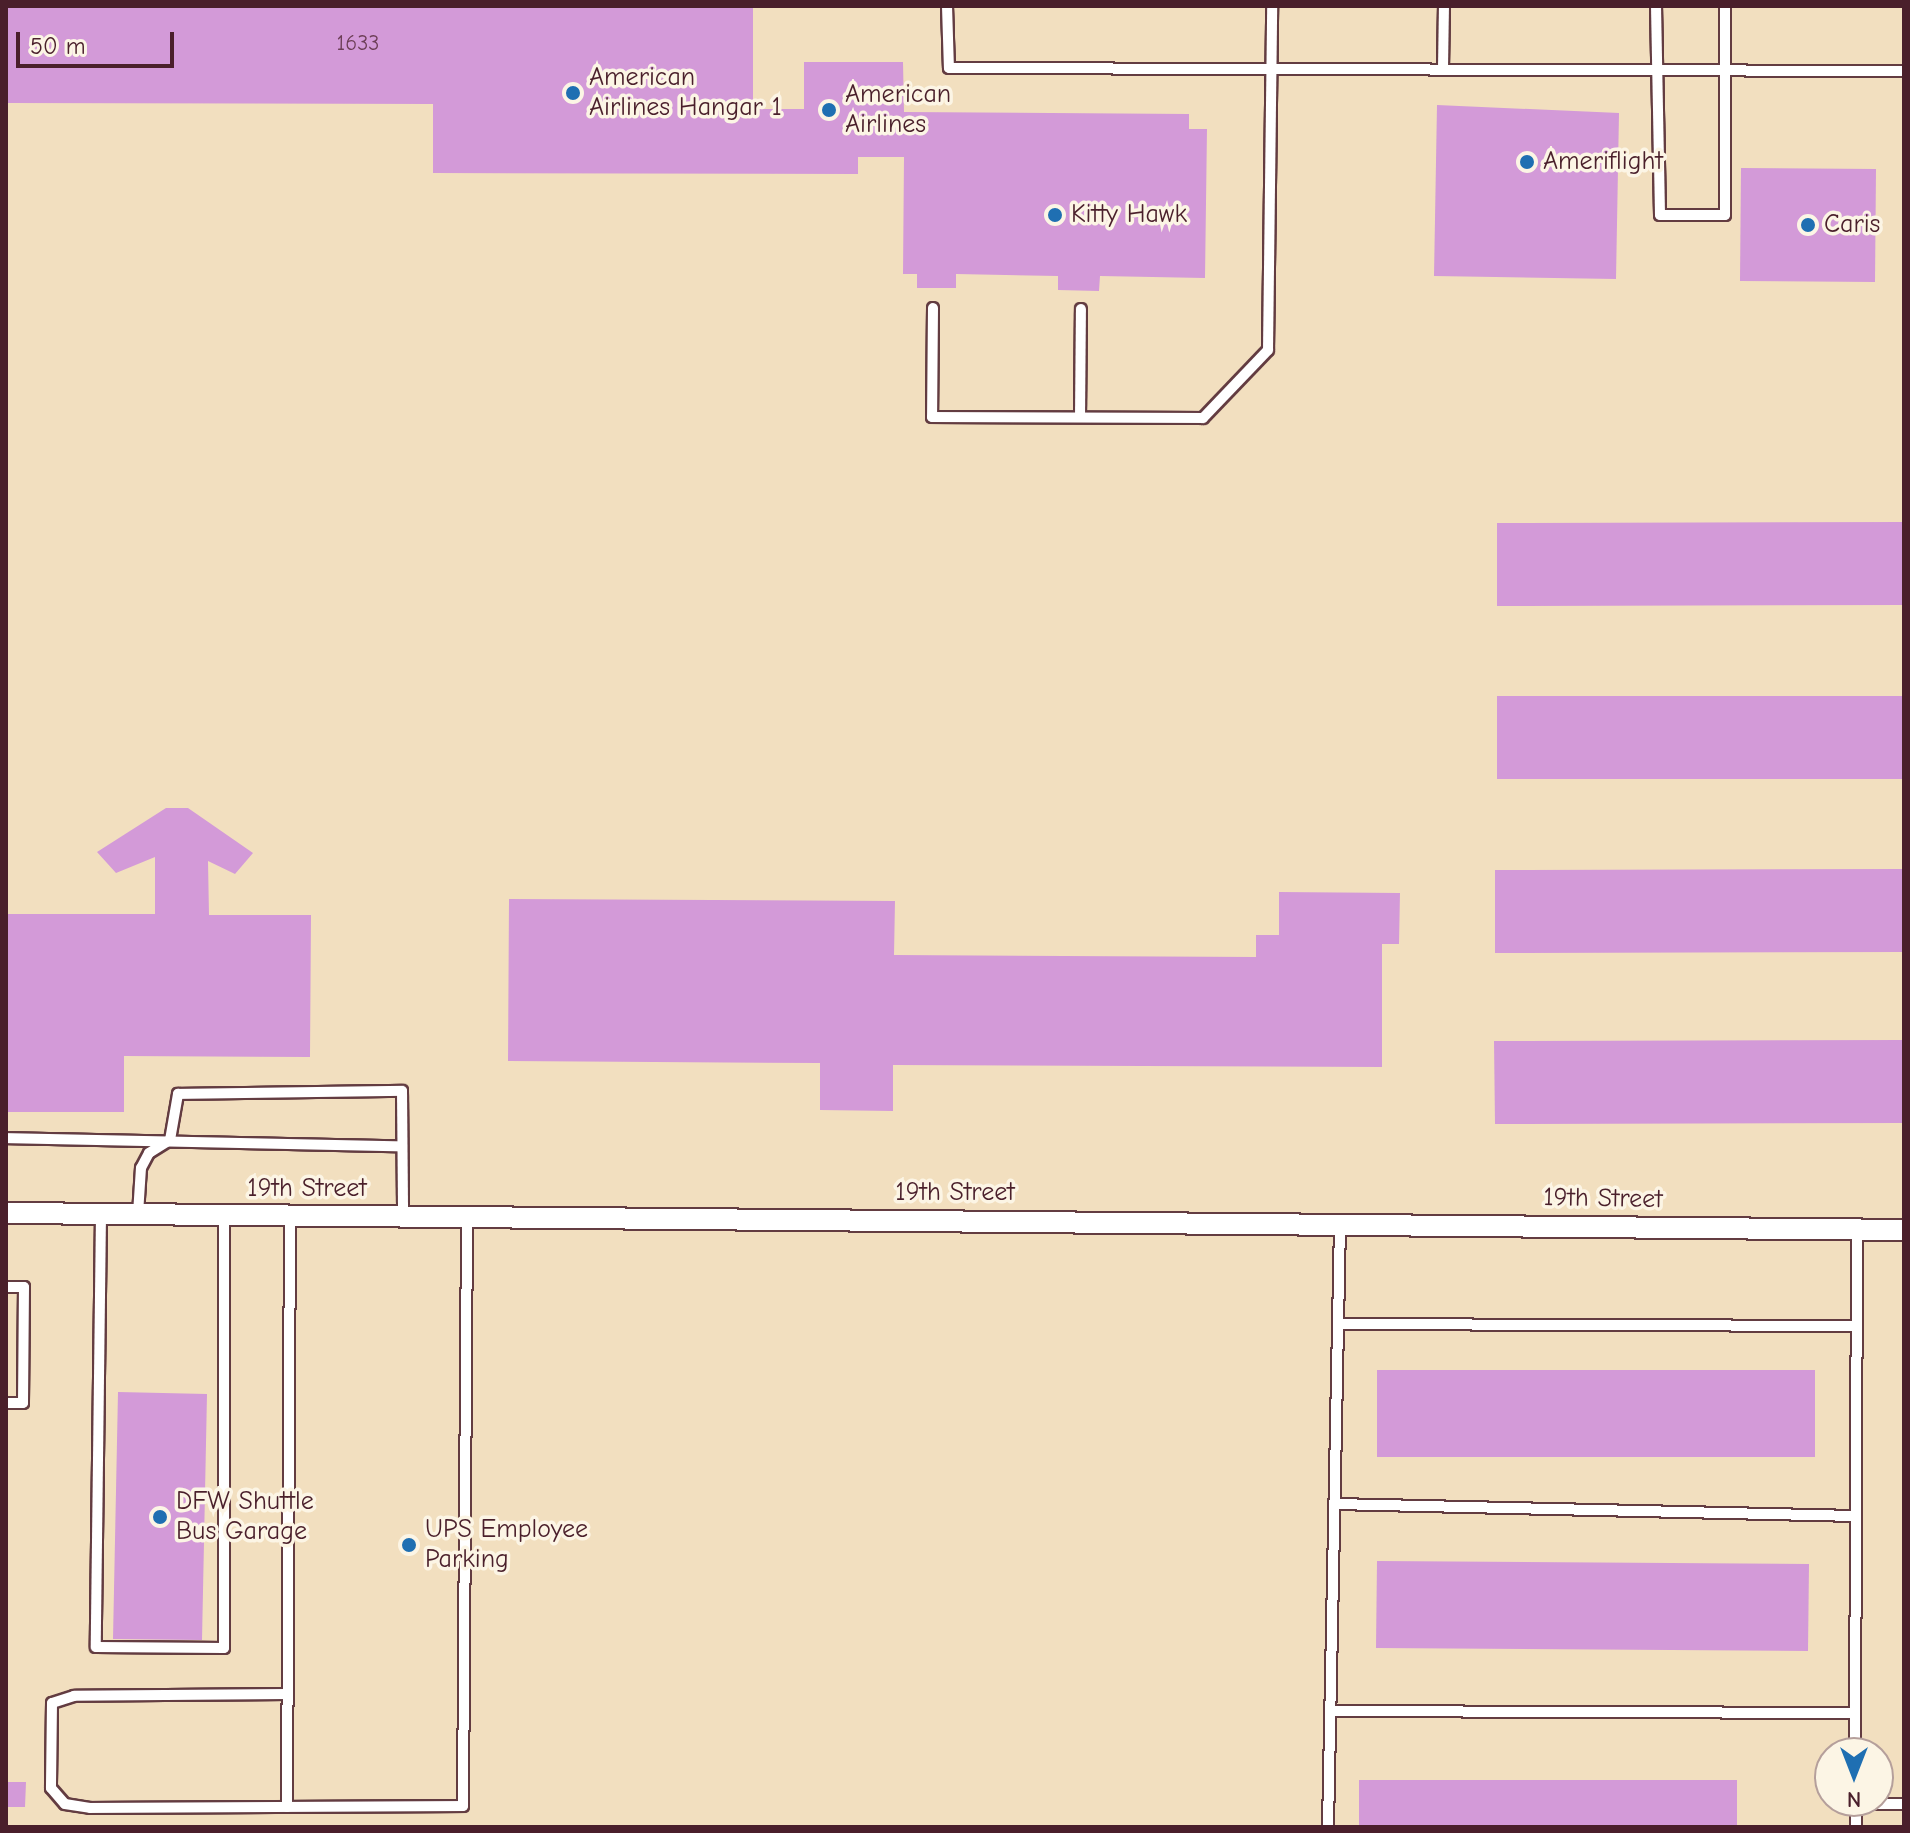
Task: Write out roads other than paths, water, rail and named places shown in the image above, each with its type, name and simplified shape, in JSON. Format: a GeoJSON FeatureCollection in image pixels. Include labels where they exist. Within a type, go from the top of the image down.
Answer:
{"type":"FeatureCollection","features":[{"type":"Feature","properties":{"kind":"street","name":"19th Street"},"geometry":{"type":"LineString","coordinates":[[6,1213],[1340,1221],[1904,1230]]}},
{"type":"Feature","properties":{"kind":"lane"},"geometry":{"type":"LineString","coordinates":[[947,6],[949,68],[1725,68],[1904,71]]}},
{"type":"Feature","properties":{"kind":"lane"},"geometry":{"type":"LineString","coordinates":[[933,308],[932,417],[1203,418],[1268,350],[1272,6]]}},
{"type":"Feature","properties":{"kind":"lane"},"geometry":{"type":"LineString","coordinates":[[1443,68],[1444,6]]}},
{"type":"Feature","properties":{"kind":"lane"},"geometry":{"type":"LineString","coordinates":[[1656,6],[1660,215],[1725,215],[1725,6]]}},
{"type":"Feature","properties":{"kind":"lane"},"geometry":{"type":"LineString","coordinates":[[1080,417],[1081,309]]}},
{"type":"Feature","properties":{"kind":"lane"},"geometry":{"type":"LineString","coordinates":[[138,1214],[141,1168],[149,1153],[170,1140],[178,1094],[402,1091],[403,1215]]}},
{"type":"Feature","properties":{"kind":"lane"},"geometry":{"type":"LineString","coordinates":[[6,1138],[402,1146]]}},
{"type":"Feature","properties":{"kind":"lane"},"geometry":{"type":"LineString","coordinates":[[101,1214],[96,1647],[224,1648],[224,1214]]}},
{"type":"Feature","properties":{"kind":"lane"},"geometry":{"type":"LineString","coordinates":[[287,1807],[290,1215]]}},
{"type":"Feature","properties":{"kind":"lane"},"geometry":{"type":"LineString","coordinates":[[287,1694],[74,1696],[52,1703],[49,1739],[51,1788],[65,1804],[463,1806],[467,1216]]}},
{"type":"Feature","properties":{"kind":"lane"},"geometry":{"type":"LineString","coordinates":[[1328,1827],[1340,1221]]}},
{"type":"Feature","properties":{"kind":"lane"},"geometry":{"type":"LineString","coordinates":[[1855,1737],[1857,1229]]}},
{"type":"Feature","properties":{"kind":"lane"},"geometry":{"type":"LineString","coordinates":[[6,1287],[24,1287],[23,1403],[6,1403]]}},
{"type":"Feature","properties":{"kind":"lane"},"geometry":{"type":"LineString","coordinates":[[1339,1324],[1857,1326]]}},
{"type":"Feature","properties":{"kind":"lane"},"geometry":{"type":"LineString","coordinates":[[1335,1504],[1856,1516]]}},
{"type":"Feature","properties":{"kind":"lane"},"geometry":{"type":"LineString","coordinates":[[1330,1711],[1854,1713]]}},
{"type":"Feature","properties":{"kind":"place","name":"American Airlines Hangar 1"},"geometry":{"type":"Point","coordinates":[573,93]}},
{"type":"Feature","properties":{"kind":"place","name":"American Airlines"},"geometry":{"type":"Point","coordinates":[829,110]}},
{"type":"Feature","properties":{"kind":"place","name":"Ameriflight"},"geometry":{"type":"Point","coordinates":[1527,162]}},
{"type":"Feature","properties":{"kind":"place","name":"Kitty Hawk"},"geometry":{"type":"Point","coordinates":[1055,215]}},
{"type":"Feature","properties":{"kind":"place","name":"Caris"},"geometry":{"type":"Point","coordinates":[1808,225]}},
{"type":"Feature","properties":{"kind":"place","name":"DFW Shuttle Bus Garage"},"geometry":{"type":"Point","coordinates":[160,1517]}},
{"type":"Feature","properties":{"kind":"place","name":"UPS Employee Parking"},"geometry":{"type":"Point","coordinates":[409,1545]}}]}
